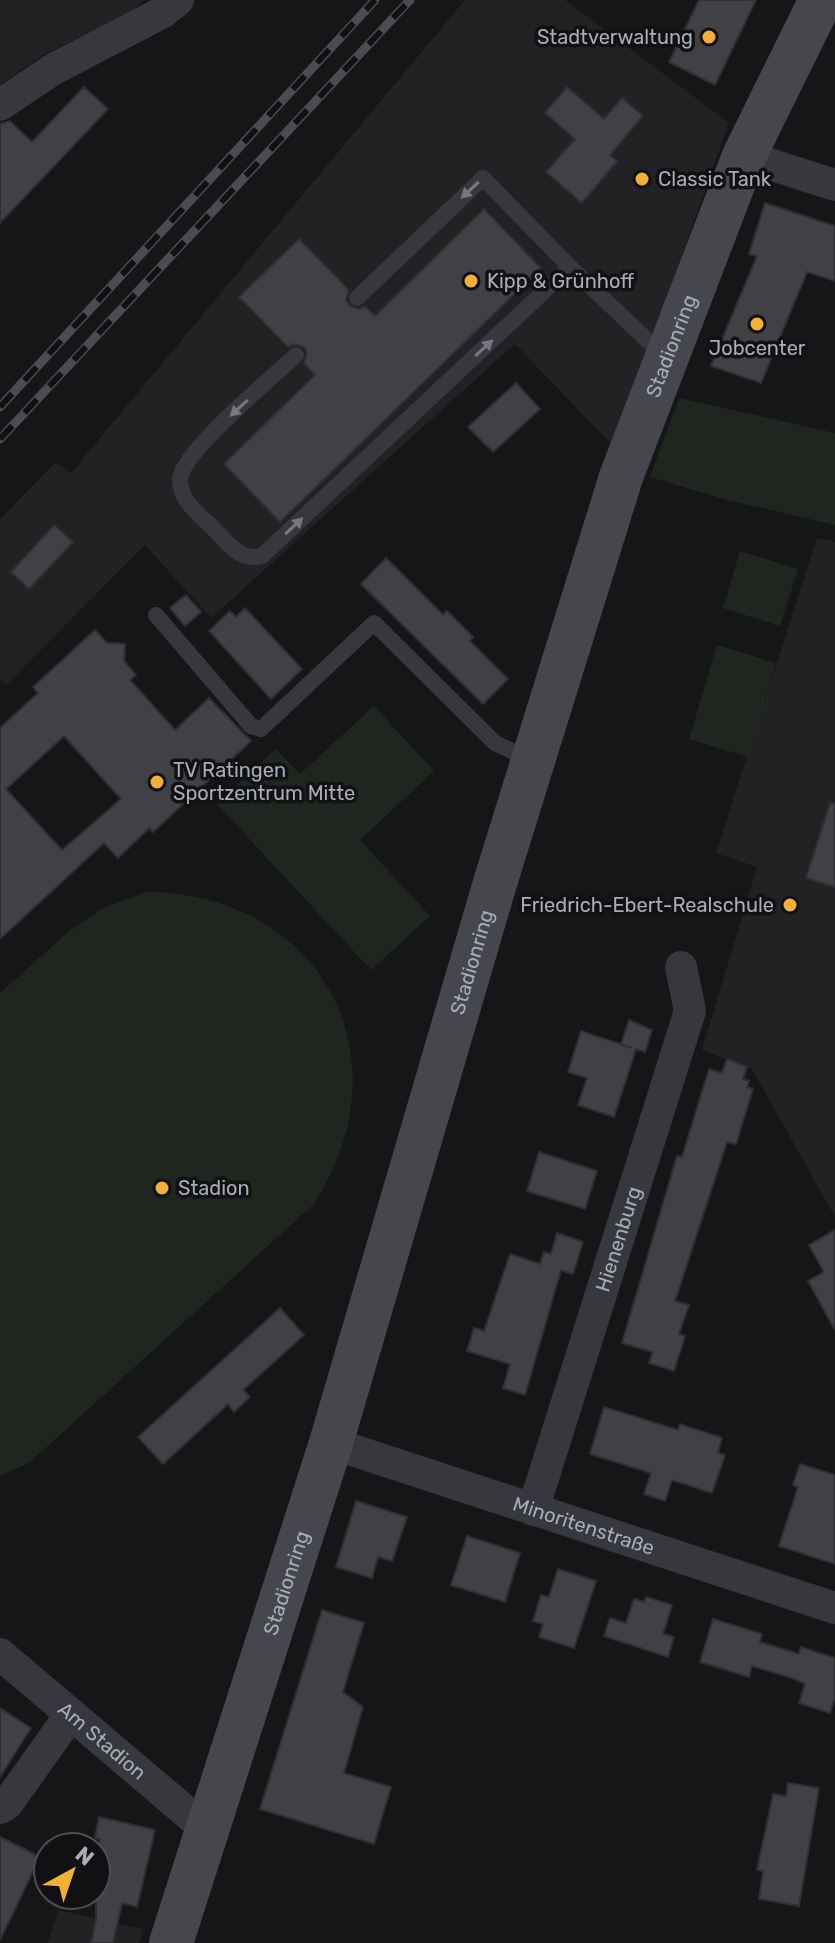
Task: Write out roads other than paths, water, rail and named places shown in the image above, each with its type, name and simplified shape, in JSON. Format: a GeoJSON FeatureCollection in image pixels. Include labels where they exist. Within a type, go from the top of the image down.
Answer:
{"type":"FeatureCollection","features":[{"type":"Feature","properties":{"kind":"main road","name":"Stadionring"},"geometry":{"type":"LineString","coordinates":[[171,1943],[205,1828],[331,1443],[533,760],[621,477],[744,156],[821,0]]}},
{"type":"Feature","properties":{"kind":"street"},"geometry":{"type":"LineString","coordinates":[[0,105],[52,70],[163,12],[178,0]]}},
{"type":"Feature","properties":{"kind":"street"},"geometry":{"type":"LineString","coordinates":[[744,156],[835,185]]}},
{"type":"Feature","properties":{"kind":"street","name":"Hienenburg"},"geometry":{"type":"LineString","coordinates":[[533,1510],[690,1011],[681,967]]}},
{"type":"Feature","properties":{"kind":"street","name":"Minoritenstraße"},"geometry":{"type":"LineString","coordinates":[[331,1443],[835,1608]]}},
{"type":"Feature","properties":{"kind":"street","name":"Am Stadion"},"geometry":{"type":"LineString","coordinates":[[0,1654],[205,1828]]}},
{"type":"Feature","properties":{"kind":"street"},"geometry":{"type":"LineString","coordinates":[[0,1808],[7,1804],[71,1714]]}},
{"type":"Feature","properties":{"kind":"lane"},"geometry":{"type":"LineString","coordinates":[[357,298],[483,178],[665,358]]}},
{"type":"Feature","properties":{"kind":"lane"},"geometry":{"type":"LineString","coordinates":[[296,355],[202,444],[186,463],[180,480],[185,500],[239,554],[251,559],[262,556],[570,267]]}},
{"type":"Feature","properties":{"kind":"lane"},"geometry":{"type":"LineString","coordinates":[[156,615],[251,726],[261,729],[374,623],[495,743],[533,760]]}},
{"type":"Feature","properties":{"kind":"railway"},"geometry":{"type":"LineString","coordinates":[[0,407],[375,0]]}},
{"type":"Feature","properties":{"kind":"railway"},"geometry":{"type":"LineString","coordinates":[[0,439],[410,0]]}},
{"type":"Feature","properties":{"kind":"place","name":"Stadtverwaltung"},"geometry":{"type":"Point","coordinates":[709,37]}},
{"type":"Feature","properties":{"kind":"place","name":"Classic Tank"},"geometry":{"type":"Point","coordinates":[642,179]}},
{"type":"Feature","properties":{"kind":"place","name":"Kipp & Grünhoff"},"geometry":{"type":"Point","coordinates":[471,281]}},
{"type":"Feature","properties":{"kind":"place","name":"Jobcenter"},"geometry":{"type":"Point","coordinates":[757,324]}},
{"type":"Feature","properties":{"kind":"place","name":"TV Ratingen Sportzentrum Mitte"},"geometry":{"type":"Point","coordinates":[157,782]}},
{"type":"Feature","properties":{"kind":"place","name":"Friedrich-Ebert-Realschule"},"geometry":{"type":"Point","coordinates":[790,905]}},
{"type":"Feature","properties":{"kind":"place","name":"Stadion"},"geometry":{"type":"Point","coordinates":[162,1188]}}]}
